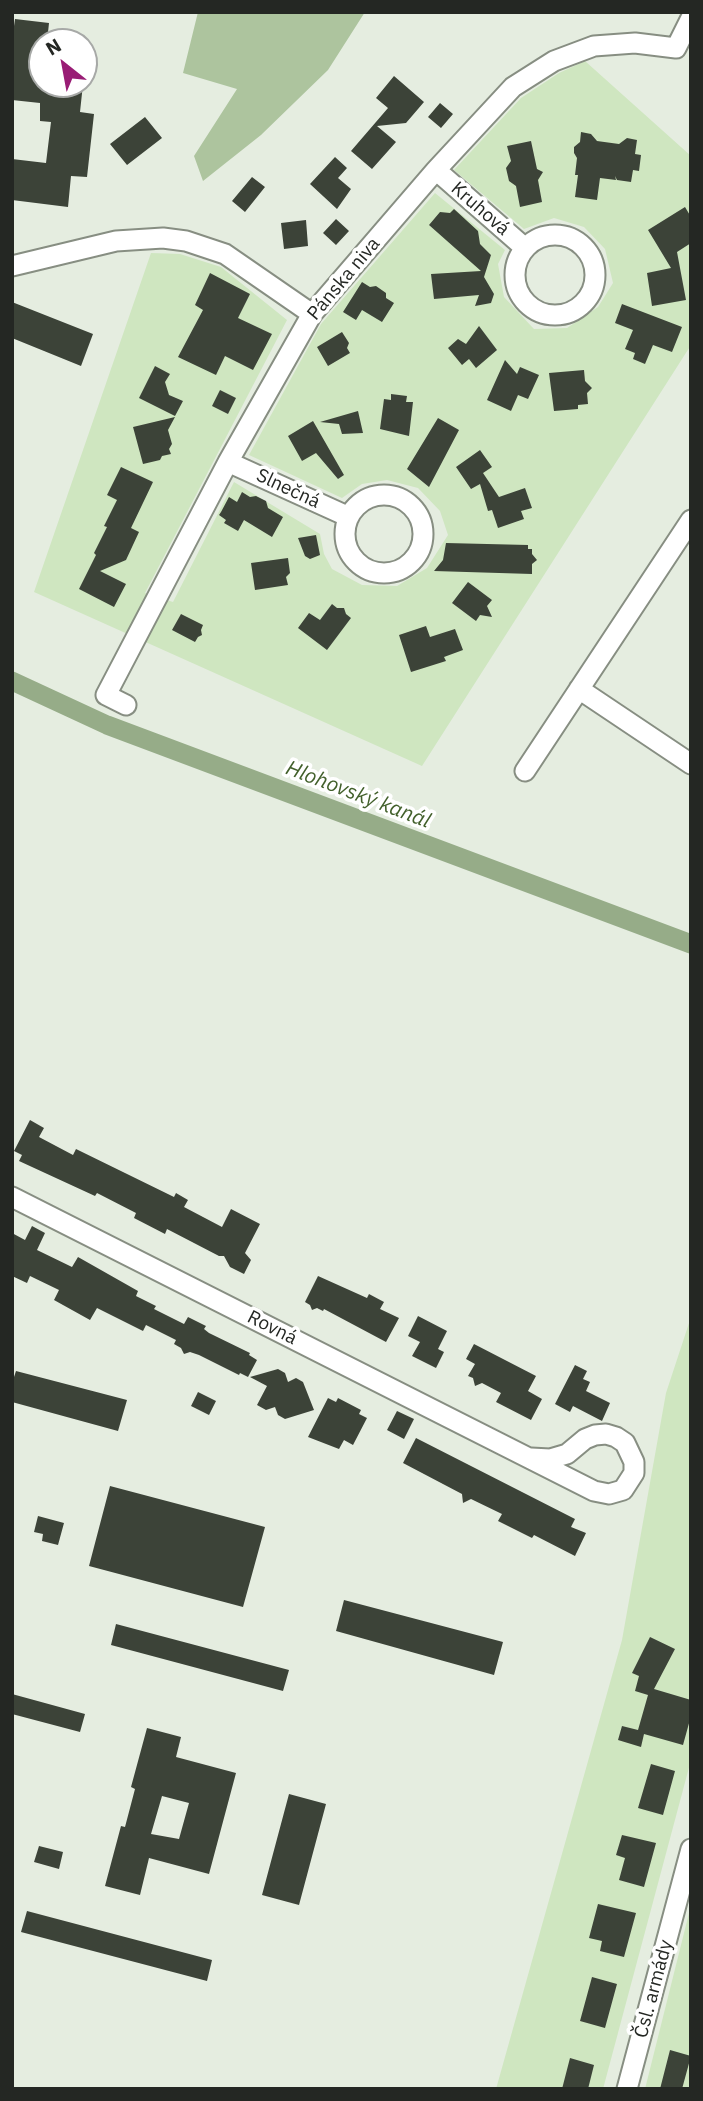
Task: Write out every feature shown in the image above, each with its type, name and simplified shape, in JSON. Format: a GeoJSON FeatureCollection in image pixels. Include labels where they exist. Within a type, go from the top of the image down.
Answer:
{"type":"FeatureCollection","features":[{"type":"Feature","properties":{"kind":"street","name":"Pánska niva"},"geometry":{"type":"LineString","coordinates":[[126,705],[106,695],[228,461],[312,314],[436,170],[513,88],[554,61],[594,46],[635,43],[683,51],[691,18]]}},
{"type":"Feature","properties":{"kind":"street","name":"Kruhová"},"geometry":{"type":"LineString","coordinates":[[436,170],[525,248]]}},
{"type":"Feature","properties":{"kind":"street","name":"Kruhová"},"geometry":{"type":"LineString","coordinates":[[561,235],[583,246],[595,269],[591,294],[583,304],[572,312],[558,316],[544,315],[531,309],[515,287],[516,266],[525,248],[535,240],[561,235]]}},
{"type":"Feature","properties":{"kind":"street"},"geometry":{"type":"LineString","coordinates":[[12,266],[116,241],[186,241],[225,254],[312,314]]}},
{"type":"Feature","properties":{"kind":"street","name":"Slnečná"},"geometry":{"type":"LineString","coordinates":[[228,461],[348,517]]}},
{"type":"Feature","properties":{"kind":"street"},"geometry":{"type":"LineString","coordinates":[[380,495],[394,496],[415,510],[422,523],[420,549],[413,560],[392,573],[367,570],[349,553],[345,541],[348,517],[356,506],[367,499],[380,495]]}},
{"type":"Feature","properties":{"kind":"street"},"geometry":{"type":"LineString","coordinates":[[525,771],[687,533]]}},
{"type":"Feature","properties":{"kind":"street"},"geometry":{"type":"LineString","coordinates":[[579,689],[691,764]]}},
{"type":"Feature","properties":{"kind":"street","name":"Rovná"},"geometry":{"type":"LineString","coordinates":[[12,1197],[594,1491],[610,1494],[623,1490],[634,1473],[634,1462],[625,1443],[606,1434],[585,1439],[567,1454],[531,1458]]}},
{"type":"Feature","properties":{"kind":"street","name":"Čsl. armády"},"geometry":{"type":"LineString","coordinates":[[627,2089],[691,1849]]}},
{"type":"Feature","properties":{"kind":"green space"},"geometry":{"type":"Polygon","coordinates":[[[198,12],[365,12],[328,70],[261,135],[203,181],[194,156],[237,89],[183,73],[198,12]]]}},
{"type":"Feature","properties":{"kind":"green space"},"geometry":{"type":"Polygon","coordinates":[[[585,61],[691,156],[691,345],[422,766],[34,592],[151,253],[180,254],[221,267],[287,320],[145,593],[173,602],[234,482],[320,534],[324,554],[332,569],[362,585],[397,586],[427,568],[448,535],[440,511],[418,488],[387,480],[362,484],[342,498],[249,455],[321,324],[435,193],[505,250],[498,264],[504,297],[534,329],[567,328],[598,307],[613,283],[605,249],[584,227],[554,218],[524,229],[454,170],[521,98],[559,73],[585,61]]]}},
{"type":"Feature","properties":{"kind":"green space"},"geometry":{"type":"Polygon","coordinates":[[[691,1317],[691,1760],[603,2089],[496,2089],[622,1640],[666,1393],[691,1317]]]}},
{"type":"Feature","properties":{"kind":"green space"},"geometry":{"type":"Polygon","coordinates":[[[691,1905],[691,2089],[645,2089],[691,1905]]]}},
{"type":"Feature","properties":{"kind":"building"},"geometry":{"type":"Polygon","coordinates":[[[15,19],[49,23],[48,28],[28,28],[28,98],[82,98],[80,112],[94,114],[87,177],[71,176],[68,207],[12,200],[12,159],[46,163],[51,122],[40,121],[40,103],[12,100],[15,19]]]}},
{"type":"Feature","properties":{"kind":"building"},"geometry":{"type":"Polygon","coordinates":[[[394,76],[424,102],[406,123],[377,126],[396,142],[372,169],[351,151],[388,108],[376,98],[394,76]]]}},
{"type":"Feature","properties":{"kind":"building"},"geometry":{"type":"Polygon","coordinates":[[[440,103],[453,114],[441,128],[428,117],[440,103]]]}},
{"type":"Feature","properties":{"kind":"building"},"geometry":{"type":"Polygon","coordinates":[[[145,117],[162,138],[127,165],[110,144],[145,117]]]}},
{"type":"Feature","properties":{"kind":"building"},"geometry":{"type":"Polygon","coordinates":[[[581,132],[591,134],[597,141],[619,144],[627,138],[637,140],[635,154],[641,155],[639,171],[633,170],[631,182],[617,180],[615,176],[616,180],[600,178],[597,200],[575,197],[578,175],[575,175],[577,158],[574,147],[580,142],[581,132]]]}},
{"type":"Feature","properties":{"kind":"building"},"geometry":{"type":"Polygon","coordinates":[[[531,141],[537,169],[543,172],[538,180],[542,202],[520,207],[516,186],[509,181],[506,168],[511,161],[507,146],[531,141]]]}},
{"type":"Feature","properties":{"kind":"building"},"geometry":{"type":"Polygon","coordinates":[[[335,157],[347,168],[338,178],[351,189],[337,209],[310,184],[335,157]]]}},
{"type":"Feature","properties":{"kind":"building"},"geometry":{"type":"Polygon","coordinates":[[[252,177],[265,187],[245,212],[232,201],[252,177]]]}},
{"type":"Feature","properties":{"kind":"building"},"geometry":{"type":"Polygon","coordinates":[[[685,207],[691,217],[691,243],[677,252],[686,300],[652,306],[647,273],[671,268],[648,230],[685,207]]]}},
{"type":"Feature","properties":{"kind":"building"},"geometry":{"type":"Polygon","coordinates":[[[454,209],[478,231],[480,244],[491,255],[484,277],[494,294],[491,303],[475,306],[479,295],[434,299],[431,274],[481,271],[429,225],[440,212],[450,213],[454,209]]]}},
{"type":"Feature","properties":{"kind":"building"},"geometry":{"type":"Polygon","coordinates":[[[336,219],[349,231],[336,245],[323,233],[336,219]]]}},
{"type":"Feature","properties":{"kind":"building"},"geometry":{"type":"Polygon","coordinates":[[[306,220],[308,246],[284,249],[281,223],[306,220]]]}},
{"type":"Feature","properties":{"kind":"building"},"geometry":{"type":"Polygon","coordinates":[[[210,273],[250,294],[238,318],[272,334],[253,370],[225,356],[216,375],[178,357],[203,310],[195,305],[210,273]]]}},
{"type":"Feature","properties":{"kind":"building"},"geometry":{"type":"Polygon","coordinates":[[[362,282],[370,287],[376,286],[394,303],[382,322],[362,310],[356,320],[343,312],[362,282]]]}},
{"type":"Feature","properties":{"kind":"building"},"geometry":{"type":"Polygon","coordinates":[[[12,302],[93,334],[81,366],[12,338],[12,302]]]}},
{"type":"Feature","properties":{"kind":"building"},"geometry":{"type":"Polygon","coordinates":[[[622,304],[682,327],[672,352],[653,345],[645,364],[633,359],[635,353],[625,349],[633,330],[615,323],[622,304]]]}},
{"type":"Feature","properties":{"kind":"building"},"geometry":{"type":"Polygon","coordinates":[[[479,326],[497,350],[476,368],[469,359],[462,365],[448,348],[458,339],[466,344],[479,326]]]}},
{"type":"Feature","properties":{"kind":"building"},"geometry":{"type":"Polygon","coordinates":[[[342,332],[349,343],[347,348],[350,353],[328,366],[317,347],[342,332]]]}},
{"type":"Feature","properties":{"kind":"building"},"geometry":{"type":"Polygon","coordinates":[[[505,360],[517,374],[520,367],[539,375],[528,399],[518,395],[511,411],[487,400],[505,360]]]}},
{"type":"Feature","properties":{"kind":"building"},"geometry":{"type":"Polygon","coordinates":[[[155,366],[170,374],[165,382],[169,395],[183,401],[175,416],[139,398],[155,366]]]}},
{"type":"Feature","properties":{"kind":"building"},"geometry":{"type":"Polygon","coordinates":[[[584,370],[585,381],[592,388],[587,393],[588,404],[578,405],[578,409],[554,411],[549,373],[584,370]]]}},
{"type":"Feature","properties":{"kind":"building"},"geometry":{"type":"Polygon","coordinates":[[[220,390],[236,398],[228,414],[212,406],[220,390]]]}},
{"type":"Feature","properties":{"kind":"building"},"geometry":{"type":"Polygon","coordinates":[[[391,394],[407,396],[406,402],[413,402],[409,436],[380,429],[384,399],[391,400],[391,394]]]}},
{"type":"Feature","properties":{"kind":"building"},"geometry":{"type":"Polygon","coordinates":[[[358,411],[363,433],[342,434],[339,424],[320,422],[358,411]]]}},
{"type":"Feature","properties":{"kind":"building"},"geometry":{"type":"Polygon","coordinates":[[[175,417],[168,430],[172,444],[169,449],[171,454],[143,464],[133,427],[175,417]]]}},
{"type":"Feature","properties":{"kind":"building"},"geometry":{"type":"Polygon","coordinates":[[[438,418],[459,430],[429,487],[407,469],[438,418]]]}},
{"type":"Feature","properties":{"kind":"building"},"geometry":{"type":"Polygon","coordinates":[[[313,421],[344,475],[338,479],[316,453],[302,461],[288,436],[313,421]]]}},
{"type":"Feature","properties":{"kind":"building"},"geometry":{"type":"Polygon","coordinates":[[[480,450],[492,467],[483,473],[499,497],[525,488],[532,508],[521,511],[524,519],[498,528],[492,510],[488,511],[480,484],[471,489],[456,467],[480,450]]]}},
{"type":"Feature","properties":{"kind":"building"},"geometry":{"type":"Polygon","coordinates":[[[121,467],[153,482],[131,528],[139,532],[126,560],[100,571],[126,584],[114,607],[79,589],[96,555],[94,553],[107,527],[104,526],[117,500],[107,495],[121,467]]]}},
{"type":"Feature","properties":{"kind":"building"},"geometry":{"type":"Polygon","coordinates":[[[242,492],[266,501],[268,508],[283,517],[272,537],[244,520],[238,531],[224,523],[226,520],[219,515],[229,497],[237,502],[242,492]]]}},
{"type":"Feature","properties":{"kind":"building"},"geometry":{"type":"Polygon","coordinates":[[[316,535],[320,555],[310,559],[305,556],[298,538],[316,535]]]}},
{"type":"Feature","properties":{"kind":"building"},"geometry":{"type":"Polygon","coordinates":[[[446,543],[528,545],[537,560],[532,564],[532,574],[434,571],[443,560],[446,543]]]}},
{"type":"Feature","properties":{"kind":"building"},"geometry":{"type":"Polygon","coordinates":[[[288,558],[288,585],[255,590],[251,563],[288,558]]]}},
{"type":"Feature","properties":{"kind":"building"},"geometry":{"type":"Polygon","coordinates":[[[468,582],[492,600],[487,606],[492,617],[480,615],[476,621],[452,603],[468,582]]]}},
{"type":"Feature","properties":{"kind":"building"},"geometry":{"type":"Polygon","coordinates":[[[332,604],[337,608],[344,608],[351,618],[327,650],[298,628],[309,613],[320,620],[332,604]]]}},
{"type":"Feature","properties":{"kind":"building"},"geometry":{"type":"Polygon","coordinates":[[[181,614],[203,625],[202,635],[195,642],[172,630],[181,614]]]}},
{"type":"Feature","properties":{"kind":"building"},"geometry":{"type":"Polygon","coordinates":[[[426,626],[430,637],[455,629],[463,650],[444,657],[446,661],[411,672],[399,635],[426,626]]]}},
{"type":"Feature","properties":{"kind":"building"},"geometry":{"type":"Polygon","coordinates":[[[30,1120],[44,1128],[39,1137],[73,1155],[76,1149],[174,1197],[176,1193],[188,1200],[184,1207],[222,1227],[231,1209],[260,1224],[245,1253],[251,1260],[244,1274],[230,1267],[224,1256],[219,1256],[167,1229],[165,1234],[134,1218],[136,1213],[97,1193],[95,1196],[19,1161],[22,1155],[14,1151],[30,1120]]]}},
{"type":"Feature","properties":{"kind":"building"},"geometry":{"type":"Polygon","coordinates":[[[32,1226],[45,1233],[37,1250],[72,1267],[78,1257],[138,1291],[136,1296],[156,1306],[154,1309],[184,1324],[188,1317],[206,1326],[204,1329],[209,1333],[250,1353],[249,1355],[257,1360],[248,1377],[199,1355],[190,1352],[184,1354],[181,1348],[174,1344],[176,1340],[146,1325],[143,1331],[97,1308],[90,1320],[54,1300],[59,1290],[30,1276],[27,1283],[12,1276],[12,1233],[25,1240],[32,1226]]]}},
{"type":"Feature","properties":{"kind":"building"},"geometry":{"type":"Polygon","coordinates":[[[318,1276],[367,1298],[369,1294],[384,1302],[380,1309],[399,1318],[386,1342],[324,1309],[312,1310],[305,1302],[318,1276]]]}},
{"type":"Feature","properties":{"kind":"building"},"geometry":{"type":"Polygon","coordinates":[[[418,1316],[447,1331],[438,1349],[444,1352],[436,1368],[412,1356],[420,1342],[408,1336],[418,1316]]]}},
{"type":"Feature","properties":{"kind":"building"},"geometry":{"type":"Polygon","coordinates":[[[474,1344],[536,1376],[528,1391],[542,1399],[531,1420],[496,1402],[501,1393],[482,1383],[475,1386],[473,1378],[468,1376],[475,1364],[466,1359],[474,1344]]]}},
{"type":"Feature","properties":{"kind":"building"},"geometry":{"type":"Polygon","coordinates":[[[575,1365],[587,1371],[583,1379],[590,1382],[586,1391],[610,1403],[602,1421],[573,1406],[570,1412],[555,1404],[575,1365]]]}},
{"type":"Feature","properties":{"kind":"building"},"geometry":{"type":"Polygon","coordinates":[[[278,1369],[285,1373],[288,1382],[296,1378],[303,1382],[314,1410],[285,1419],[278,1415],[275,1407],[266,1410],[257,1405],[267,1386],[250,1377],[278,1369]]]}},
{"type":"Feature","properties":{"kind":"building"},"geometry":{"type":"Polygon","coordinates":[[[16,1371],[127,1400],[118,1431],[12,1402],[12,1383],[16,1371]]]}},
{"type":"Feature","properties":{"kind":"building"},"geometry":{"type":"Polygon","coordinates":[[[198,1392],[216,1401],[209,1415],[191,1406],[198,1392]]]}},
{"type":"Feature","properties":{"kind":"building"},"geometry":{"type":"Polygon","coordinates":[[[328,1398],[336,1402],[338,1398],[361,1410],[359,1414],[367,1418],[353,1445],[344,1440],[339,1449],[308,1437],[328,1398]]]}},
{"type":"Feature","properties":{"kind":"building"},"geometry":{"type":"Polygon","coordinates":[[[397,1411],[414,1419],[404,1439],[387,1430],[397,1411]]]}},
{"type":"Feature","properties":{"kind":"building"},"geometry":{"type":"Polygon","coordinates":[[[416,1438],[575,1519],[571,1527],[586,1533],[575,1556],[534,1535],[532,1538],[498,1521],[502,1514],[471,1499],[463,1503],[462,1494],[403,1463],[416,1438]]]}},
{"type":"Feature","properties":{"kind":"building"},"geometry":{"type":"Polygon","coordinates":[[[110,1486],[265,1527],[243,1607],[89,1566],[110,1486]]]}},
{"type":"Feature","properties":{"kind":"building"},"geometry":{"type":"Polygon","coordinates":[[[38,1516],[64,1523],[58,1545],[42,1541],[43,1534],[34,1532],[38,1516]]]}},
{"type":"Feature","properties":{"kind":"building"},"geometry":{"type":"Polygon","coordinates":[[[344,1600],[503,1642],[494,1675],[336,1631],[344,1600]]]}},
{"type":"Feature","properties":{"kind":"building"},"geometry":{"type":"Polygon","coordinates":[[[116,1624],[289,1670],[283,1691],[111,1645],[116,1624]]]}},
{"type":"Feature","properties":{"kind":"building"},"geometry":{"type":"Polygon","coordinates":[[[650,1637],[675,1649],[654,1689],[691,1700],[691,1716],[683,1745],[644,1734],[641,1747],[618,1740],[622,1726],[638,1730],[648,1695],[635,1691],[639,1676],[632,1673],[650,1637]]]}},
{"type":"Feature","properties":{"kind":"building"},"geometry":{"type":"Polygon","coordinates":[[[12,1694],[85,1714],[80,1732],[12,1714],[12,1694]]]}},
{"type":"Feature","properties":{"kind":"building"},"geometry":{"type":"Polygon","coordinates":[[[147,1728],[181,1737],[176,1757],[236,1773],[209,1874],[149,1858],[140,1895],[105,1886],[121,1826],[125,1827],[135,1789],[131,1787],[147,1728]],[[162,1796],[151,1834],[179,1839],[189,1803],[162,1796]]]}},
{"type":"Feature","properties":{"kind":"building"},"geometry":{"type":"Polygon","coordinates":[[[651,1764],[675,1771],[663,1815],[638,1808],[651,1764]]]}},
{"type":"Feature","properties":{"kind":"building"},"geometry":{"type":"Polygon","coordinates":[[[289,1794],[326,1804],[299,1905],[262,1895],[289,1794]]]}},
{"type":"Feature","properties":{"kind":"building"},"geometry":{"type":"Polygon","coordinates":[[[622,1835],[656,1843],[644,1887],[619,1880],[625,1858],[616,1855],[622,1835]]]}},
{"type":"Feature","properties":{"kind":"building"},"geometry":{"type":"Polygon","coordinates":[[[39,1846],[63,1852],[59,1869],[34,1862],[39,1846]]]}},
{"type":"Feature","properties":{"kind":"building"},"geometry":{"type":"Polygon","coordinates":[[[598,1904],[636,1913],[624,1957],[600,1951],[602,1941],[589,1938],[598,1904]]]}},
{"type":"Feature","properties":{"kind":"building"},"geometry":{"type":"Polygon","coordinates":[[[27,1911],[212,1960],[207,1981],[21,1932],[27,1911]]]}},
{"type":"Feature","properties":{"kind":"building"},"geometry":{"type":"Polygon","coordinates":[[[592,1977],[617,1984],[605,2028],[580,2021],[592,1977]]]}},
{"type":"Feature","properties":{"kind":"building"},"geometry":{"type":"Polygon","coordinates":[[[670,2050],[691,2056],[682,2089],[660,2089],[670,2050]]]}},
{"type":"Feature","properties":{"kind":"building"},"geometry":{"type":"Polygon","coordinates":[[[570,2058],[594,2065],[588,2089],[562,2089],[570,2058]]]}},
{"type":"Feature","properties":{"kind":"waterway","name":"Hlohovský kanál"},"geometry":{"type":"LineString","coordinates":[[12,681],[107,725],[691,944]]}}]}
